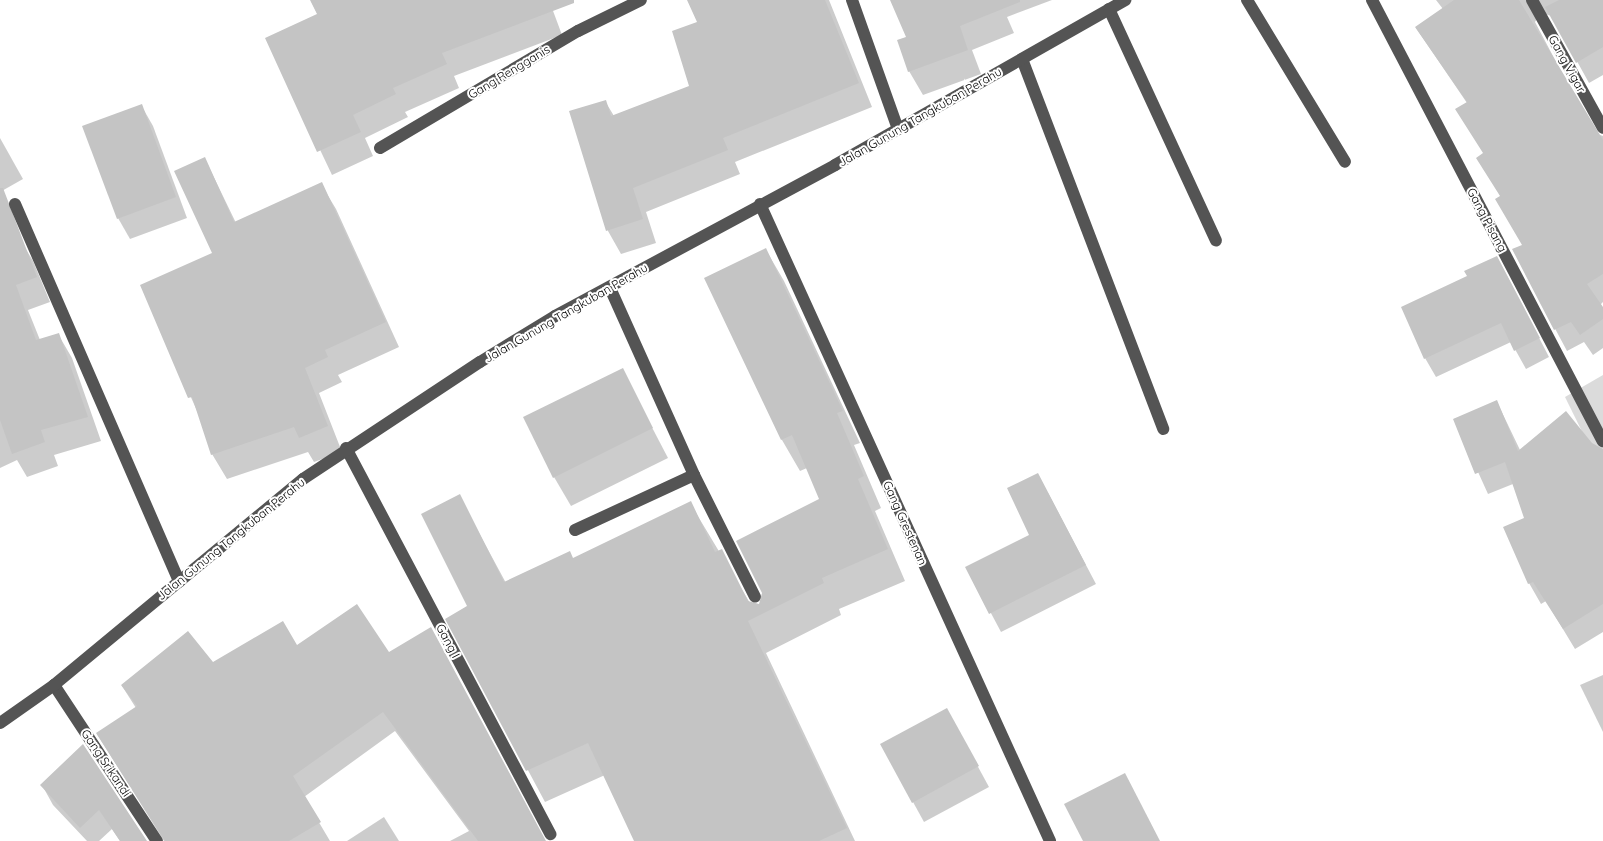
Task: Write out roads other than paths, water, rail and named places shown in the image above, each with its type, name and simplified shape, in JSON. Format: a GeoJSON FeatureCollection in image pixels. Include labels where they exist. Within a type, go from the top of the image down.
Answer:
{"type":"FeatureCollection","features":[{"type":"Feature","properties":{"kind":"street","name":"Gang Rengganis"},"geometry":{"type":"LineString","coordinates":[[380,148],[578,31],[641,0]]}},
{"type":"Feature","properties":{"kind":"street"},"geometry":{"type":"LineString","coordinates":[[852,0],[898,129]]}},
{"type":"Feature","properties":{"kind":"street","name":"Jalan Gunung Tangkuban Perahu"},"geometry":{"type":"LineString","coordinates":[[0,723],[54,684],[179,582],[239,530],[346,448],[555,316],[610,288],[898,129],[1124,0]]}},
{"type":"Feature","properties":{"kind":"street"},"geometry":{"type":"LineString","coordinates":[[1247,0],[1345,162]]}},
{"type":"Feature","properties":{"kind":"street","name":"Gang Pisang"},"geometry":{"type":"LineString","coordinates":[[1372,0],[1603,441]]}},
{"type":"Feature","properties":{"kind":"street","name":"Gang Vigar"},"geometry":{"type":"LineString","coordinates":[[1532,0],[1603,128]]}},
{"type":"Feature","properties":{"kind":"street"},"geometry":{"type":"LineString","coordinates":[[1109,9],[1216,241]]}},
{"type":"Feature","properties":{"kind":"street"},"geometry":{"type":"LineString","coordinates":[[1022,59],[1163,429]]}},
{"type":"Feature","properties":{"kind":"street"},"geometry":{"type":"LineString","coordinates":[[15,204],[179,582]]}},
{"type":"Feature","properties":{"kind":"street","name":"Gang Grestenan"},"geometry":{"type":"LineString","coordinates":[[760,204],[1050,841]]}},
{"type":"Feature","properties":{"kind":"street"},"geometry":{"type":"LineString","coordinates":[[610,288],[694,475],[755,597]]}},
{"type":"Feature","properties":{"kind":"street","name":"Gang I"},"geometry":{"type":"LineString","coordinates":[[346,448],[550,834]]}},
{"type":"Feature","properties":{"kind":"street"},"geometry":{"type":"LineString","coordinates":[[575,530],[694,475]]}},
{"type":"Feature","properties":{"kind":"street","name":"Gang Srikandi"},"geometry":{"type":"LineString","coordinates":[[54,684],[157,841]]}}]}
